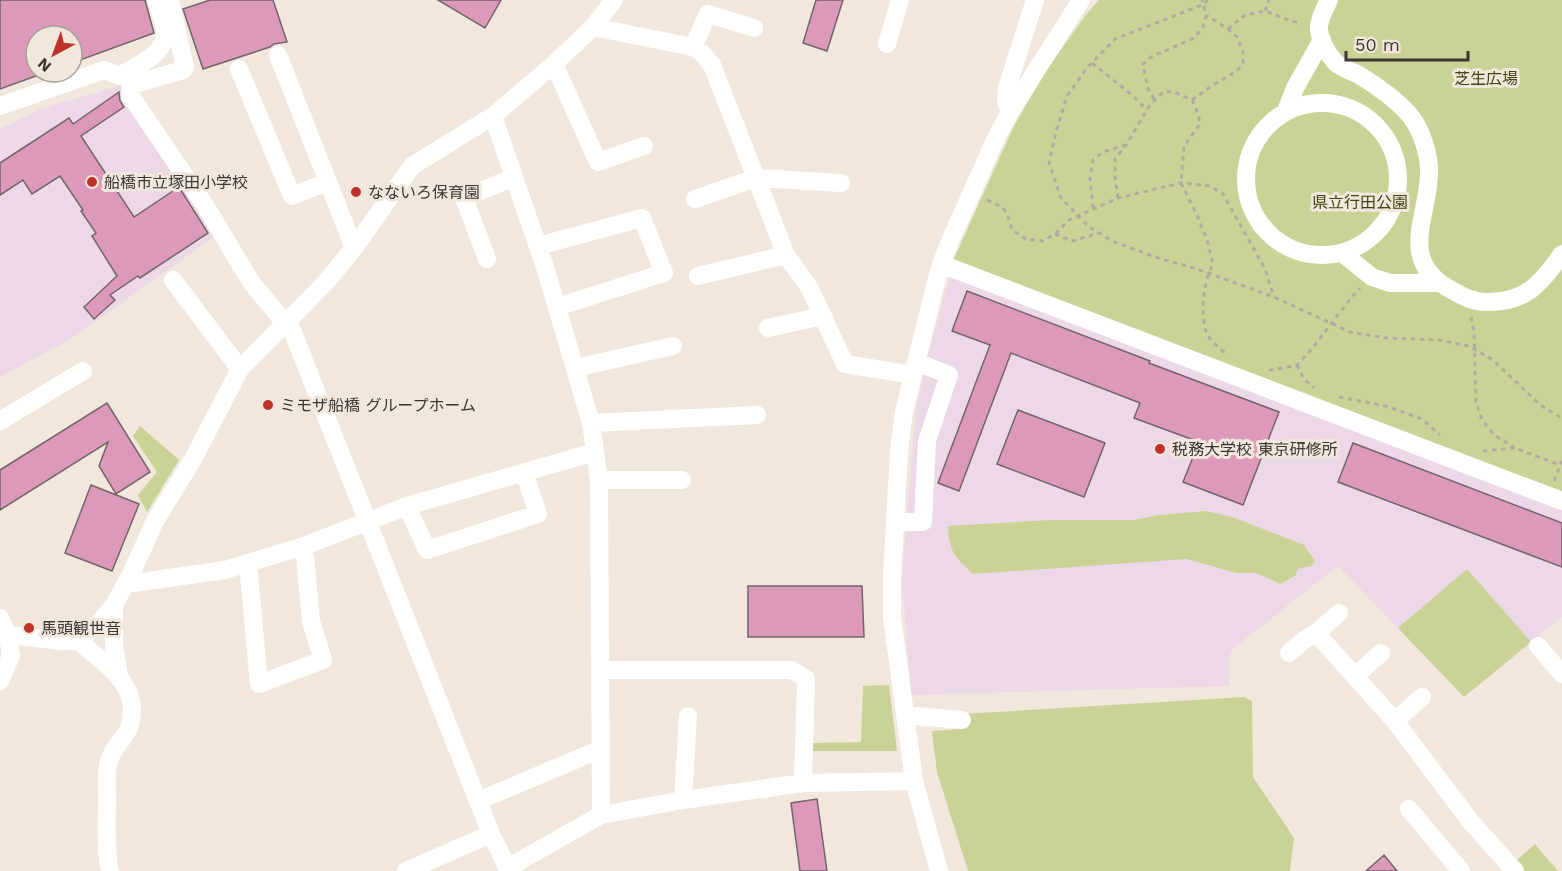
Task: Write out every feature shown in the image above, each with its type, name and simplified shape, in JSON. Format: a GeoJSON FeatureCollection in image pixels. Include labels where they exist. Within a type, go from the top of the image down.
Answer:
{"type":"FeatureCollection","features":[{"type":"Feature","properties":{"kind":"street"},"geometry":{"type":"LineString","coordinates":[[0,106],[104,70],[119,76],[150,58],[160,49],[166,37],[156,0]]}},
{"type":"Feature","properties":{"kind":"street"},"geometry":{"type":"LineString","coordinates":[[170,0],[185,67],[183,70],[131,86],[130,95],[206,207],[251,282],[286,322],[491,834],[508,869],[601,815],[683,800],[803,783],[914,781]]}},
{"type":"Feature","properties":{"kind":"street"},"geometry":{"type":"LineString","coordinates":[[78,641],[114,605],[155,520],[192,461],[240,369],[326,282],[354,248],[412,166],[493,117],[593,27],[614,0]]}},
{"type":"Feature","properties":{"kind":"street"},"geometry":{"type":"LineString","coordinates":[[887,44],[900,0]]}},
{"type":"Feature","properties":{"kind":"street"},"geometry":{"type":"LineString","coordinates":[[1010,112],[1006,102],[1007,88],[1035,0]]}},
{"type":"Feature","properties":{"kind":"street"},"geometry":{"type":"LineString","coordinates":[[939,871],[914,781],[892,617],[895,522],[904,412],[941,264],[971,194],[1010,112],[1081,0]]}},
{"type":"Feature","properties":{"kind":"street"},"geometry":{"type":"LineString","coordinates":[[1286,111],[1320,34],[1329,0]]}},
{"type":"Feature","properties":{"kind":"street"},"geometry":{"type":"LineString","coordinates":[[693,47],[708,14],[754,28]]}},
{"type":"Feature","properties":{"kind":"street"},"geometry":{"type":"LineString","coordinates":[[593,27],[693,47],[712,65],[786,255],[809,287],[844,364],[915,368],[949,375],[927,441],[923,522],[895,522]]}},
{"type":"Feature","properties":{"kind":"street"},"geometry":{"type":"LineString","coordinates":[[1320,34],[1336,64],[1391,96],[1414,120],[1423,140],[1430,168],[1419,236],[1421,256],[1429,273],[1439,283],[1462,297],[1482,302],[1502,302],[1518,298],[1532,289],[1550,272],[1562,254]]}},
{"type":"Feature","properties":{"kind":"street"},"geometry":{"type":"LineString","coordinates":[[278,55],[354,248]]}},
{"type":"Feature","properties":{"kind":"street"},"geometry":{"type":"LineString","coordinates":[[554,64],[598,162],[644,146]]}},
{"type":"Feature","properties":{"kind":"street"},"geometry":{"type":"LineString","coordinates":[[238,69],[292,196],[327,182]]}},
{"type":"Feature","properties":{"kind":"street"},"geometry":{"type":"LineString","coordinates":[[1317,102],[1345,105],[1372,120],[1390,143],[1399,171],[1396,202],[1382,227],[1359,247],[1342,253],[1329,257],[1300,253],[1274,238],[1255,215],[1245,188],[1249,156],[1261,129],[1286,111],[1317,102]]}},
{"type":"Feature","properties":{"kind":"street"},"geometry":{"type":"LineString","coordinates":[[493,117],[538,246],[591,423],[599,480],[601,815]]}},
{"type":"Feature","properties":{"kind":"street"},"geometry":{"type":"LineString","coordinates":[[487,259],[464,198],[514,177]]}},
{"type":"Feature","properties":{"kind":"street"},"geometry":{"type":"LineString","coordinates":[[695,199],[756,178],[841,183]]}},
{"type":"Feature","properties":{"kind":"street"},"geometry":{"type":"LineString","coordinates":[[538,246],[642,218],[664,273],[557,307]]}},
{"type":"Feature","properties":{"kind":"street"},"geometry":{"type":"LineString","coordinates":[[1342,253],[1372,277],[1390,283],[1439,283]]}},
{"type":"Feature","properties":{"kind":"street"},"geometry":{"type":"LineString","coordinates":[[698,276],[786,255]]}},
{"type":"Feature","properties":{"kind":"street"},"geometry":{"type":"LineString","coordinates":[[941,264],[1556,499]]}},
{"type":"Feature","properties":{"kind":"street"},"geometry":{"type":"LineString","coordinates":[[173,280],[240,369]]}},
{"type":"Feature","properties":{"kind":"street"},"geometry":{"type":"LineString","coordinates":[[768,328],[823,316]]}},
{"type":"Feature","properties":{"kind":"street"},"geometry":{"type":"LineString","coordinates":[[575,368],[673,346]]}},
{"type":"Feature","properties":{"kind":"street"},"geometry":{"type":"LineString","coordinates":[[0,421],[82,371]]}},
{"type":"Feature","properties":{"kind":"street"},"geometry":{"type":"LineString","coordinates":[[591,423],[757,415]]}},
{"type":"Feature","properties":{"kind":"street"},"geometry":{"type":"LineString","coordinates":[[126,584],[225,570],[304,546],[407,506],[595,452]]}},
{"type":"Feature","properties":{"kind":"street"},"geometry":{"type":"LineString","coordinates":[[407,506],[427,549],[538,514],[524,472]]}},
{"type":"Feature","properties":{"kind":"street"},"geometry":{"type":"LineString","coordinates":[[599,480],[682,480]]}},
{"type":"Feature","properties":{"kind":"street"},"geometry":{"type":"LineString","coordinates":[[248,563],[259,684],[323,660],[311,621],[304,546]]}},
{"type":"Feature","properties":{"kind":"street"},"geometry":{"type":"LineString","coordinates":[[114,605],[114,645],[119,676]]}},
{"type":"Feature","properties":{"kind":"street"},"geometry":{"type":"LineString","coordinates":[[1289,653],[1339,613]]}},
{"type":"Feature","properties":{"kind":"street"},"geometry":{"type":"LineString","coordinates":[[0,618],[11,656],[0,681]]}},
{"type":"Feature","properties":{"kind":"street"},"geometry":{"type":"LineString","coordinates":[[1316,633],[1395,721],[1471,822],[1515,871]]}},
{"type":"Feature","properties":{"kind":"street"},"geometry":{"type":"LineString","coordinates":[[4,635],[78,641],[119,676],[130,693],[132,702],[130,726],[114,750],[108,764],[107,855],[110,871]]}},
{"type":"Feature","properties":{"kind":"street"},"geometry":{"type":"LineString","coordinates":[[1538,646],[1562,674]]}},
{"type":"Feature","properties":{"kind":"street"},"geometry":{"type":"LineString","coordinates":[[1355,676],[1381,653]]}},
{"type":"Feature","properties":{"kind":"street"},"geometry":{"type":"LineString","coordinates":[[600,670],[792,670],[806,679],[803,783]]}},
{"type":"Feature","properties":{"kind":"street"},"geometry":{"type":"LineString","coordinates":[[1395,721],[1422,697]]}},
{"type":"Feature","properties":{"kind":"street"},"geometry":{"type":"LineString","coordinates":[[683,800],[688,716]]}},
{"type":"Feature","properties":{"kind":"street"},"geometry":{"type":"LineString","coordinates":[[904,716],[962,720]]}},
{"type":"Feature","properties":{"kind":"street"},"geometry":{"type":"LineString","coordinates":[[478,801],[601,749]]}},
{"type":"Feature","properties":{"kind":"street"},"geometry":{"type":"LineString","coordinates":[[1409,809],[1461,871]]}},
{"type":"Feature","properties":{"kind":"street"},"geometry":{"type":"LineString","coordinates":[[406,871],[491,834]]}},
{"type":"Feature","properties":{"kind":"path"},"geometry":{"type":"LineString","coordinates":[[1208,0],[1115,39],[1092,63],[1067,96],[1049,164],[1061,198],[1088,226],[1112,241],[1274,297],[1350,332],[1386,338],[1439,340],[1469,346],[1493,360],[1540,405],[1562,418]]}},
{"type":"Feature","properties":{"kind":"path"},"geometry":{"type":"LineString","coordinates":[[1265,11],[1269,0]]}},
{"type":"Feature","properties":{"kind":"path"},"geometry":{"type":"LineString","coordinates":[[1154,99],[1148,89],[1143,64],[1151,57],[1194,38],[1203,27],[1206,15],[1202,2]]}},
{"type":"Feature","properties":{"kind":"path"},"geometry":{"type":"LineString","coordinates":[[1228,29],[1245,15],[1265,11],[1320,34]]}},
{"type":"Feature","properties":{"kind":"path"},"geometry":{"type":"LineString","coordinates":[[1192,100],[1213,84],[1237,71],[1243,63],[1243,52],[1237,37],[1206,15]]}},
{"type":"Feature","properties":{"kind":"path"},"geometry":{"type":"LineString","coordinates":[[1092,63],[1147,110]]}},
{"type":"Feature","properties":{"kind":"path"},"geometry":{"type":"LineString","coordinates":[[1118,198],[1115,159],[1154,99],[1164,91],[1174,92],[1192,100],[1200,124],[1184,146],[1181,183],[1207,240],[1213,264],[1208,273],[1203,302],[1208,336],[1228,355]]}},
{"type":"Feature","properties":{"kind":"path"},"geometry":{"type":"LineString","coordinates":[[1093,208],[1090,179],[1093,160],[1103,152],[1126,145]]}},
{"type":"Feature","properties":{"kind":"path"},"geometry":{"type":"LineString","coordinates":[[971,194],[1003,207],[1012,230],[1026,239],[1043,241],[1077,215],[1118,198],[1181,183],[1210,186],[1223,194],[1265,269],[1274,297]]}},
{"type":"Feature","properties":{"kind":"path"},"geometry":{"type":"LineString","coordinates":[[1055,234],[1072,241],[1099,233]]}},
{"type":"Feature","properties":{"kind":"path"},"geometry":{"type":"LineString","coordinates":[[1263,369],[1274,370],[1297,366],[1350,298],[1360,288],[1377,278]]}},
{"type":"Feature","properties":{"kind":"path"},"geometry":{"type":"LineString","coordinates":[[1462,297],[1472,317],[1476,402],[1482,420],[1494,435],[1515,448],[1561,463],[1556,499]]}},
{"type":"Feature","properties":{"kind":"path"},"geometry":{"type":"LineString","coordinates":[[1297,366],[1304,379],[1317,391]]}},
{"type":"Feature","properties":{"kind":"path"},"geometry":{"type":"LineString","coordinates":[[1335,396],[1386,406],[1422,418],[1446,441]]}},
{"type":"Feature","properties":{"kind":"path"},"geometry":{"type":"LineString","coordinates":[[1475,452],[1515,448]]}},
{"type":"Feature","properties":{"kind":"shaded area","name":"船橋市立塚田小学校"},"geometry":{"type":"Polygon","coordinates":[[[120,86],[218,234],[71,339],[0,377],[0,129],[40,109],[120,86]]]}},
{"type":"Feature","properties":{"kind":"shaded area","name":"税務大学校 東京研修所"},"geometry":{"type":"Polygon","coordinates":[[[950,276],[1562,508],[1562,617],[1464,697],[1338,566],[1230,651],[1229,686],[911,695],[902,580],[916,410],[927,358],[950,276]]]}},
{"type":"Feature","properties":{"kind":"green space","name":"県立行田公園"},"geometry":{"type":"Polygon","coordinates":[[[1099,0],[1562,0],[1562,494],[953,261],[1013,128],[1045,72],[1099,0]]]}},
{"type":"Feature","properties":{"kind":"green space"},"geometry":{"type":"Polygon","coordinates":[[[140,426],[179,460],[147,512],[138,495],[157,472],[133,436],[140,426]]]}},
{"type":"Feature","properties":{"kind":"green space"},"geometry":{"type":"Polygon","coordinates":[[[1206,511],[1232,517],[1304,545],[1315,561],[1311,566],[1298,569],[1295,576],[1280,584],[1257,573],[1236,573],[1187,559],[973,574],[954,553],[948,526],[1051,520],[1133,520],[1206,511]]]}},
{"type":"Feature","properties":{"kind":"green space"},"geometry":{"type":"Polygon","coordinates":[[[1467,569],[1531,642],[1464,697],[1398,628],[1467,569]]]}},
{"type":"Feature","properties":{"kind":"green space"},"geometry":{"type":"Polygon","coordinates":[[[889,685],[897,751],[810,751],[810,743],[861,742],[863,686],[889,685]]]}},
{"type":"Feature","properties":{"kind":"green space"},"geometry":{"type":"Polygon","coordinates":[[[1244,697],[1252,701],[1253,777],[1294,838],[1290,871],[968,871],[937,772],[932,731],[960,729],[963,714],[1244,697]]]}},
{"type":"Feature","properties":{"kind":"green space"},"geometry":{"type":"Polygon","coordinates":[[[1535,844],[1558,871],[1524,871],[1515,862],[1535,844]]]}},
{"type":"Feature","properties":{"kind":"building"},"geometry":{"type":"Polygon","coordinates":[[[0,0],[145,0],[154,33],[84,59],[84,24],[24,24],[24,80],[0,89],[0,0]]]}},
{"type":"Feature","properties":{"kind":"building"},"geometry":{"type":"Polygon","coordinates":[[[210,0],[273,0],[287,42],[274,44],[203,69],[183,9],[210,0]]]}},
{"type":"Feature","properties":{"kind":"building"},"geometry":{"type":"Polygon","coordinates":[[[438,0],[501,0],[485,28],[438,0]]]}},
{"type":"Feature","properties":{"kind":"building"},"geometry":{"type":"Polygon","coordinates":[[[816,0],[843,0],[827,51],[803,43],[816,0]]]}},
{"type":"Feature","properties":{"kind":"building"},"geometry":{"type":"Polygon","coordinates":[[[119,92],[120,101],[124,107],[81,136],[134,217],[179,187],[208,233],[110,295],[115,300],[94,319],[84,307],[117,276],[92,236],[96,233],[81,211],[83,210],[60,176],[32,194],[23,180],[0,195],[0,163],[69,118],[73,124],[119,92]]]}},
{"type":"Feature","properties":{"kind":"building"},"geometry":{"type":"Polygon","coordinates":[[[967,291],[1279,412],[1243,505],[1183,482],[1199,442],[1134,418],[1140,403],[1011,353],[959,491],[938,483],[990,345],[952,331],[967,291]]]}},
{"type":"Feature","properties":{"kind":"building"},"geometry":{"type":"Polygon","coordinates":[[[107,403],[150,472],[116,494],[99,466],[108,442],[0,510],[0,470],[107,403]]]}},
{"type":"Feature","properties":{"kind":"building"},"geometry":{"type":"Polygon","coordinates":[[[1018,410],[1105,443],[1084,497],[997,464],[1018,410]]]}},
{"type":"Feature","properties":{"kind":"building"},"geometry":{"type":"Polygon","coordinates":[[[1353,443],[1562,523],[1562,567],[1338,482],[1353,443]]]}},
{"type":"Feature","properties":{"kind":"building"},"geometry":{"type":"Polygon","coordinates":[[[91,485],[139,504],[112,571],[65,553],[91,485]]]}},
{"type":"Feature","properties":{"kind":"building"},"geometry":{"type":"Polygon","coordinates":[[[748,586],[862,586],[864,637],[748,637],[748,586]]]}},
{"type":"Feature","properties":{"kind":"building"},"geometry":{"type":"Polygon","coordinates":[[[817,799],[827,871],[800,871],[791,803],[817,799]]]}},
{"type":"Feature","properties":{"kind":"building"},"geometry":{"type":"Polygon","coordinates":[[[1384,855],[1397,871],[1366,871],[1384,855]]]}},
{"type":"Feature","properties":{"kind":"place","name":"船橋市立塚田小学校"},"geometry":{"type":"Point","coordinates":[92,182]}},
{"type":"Feature","properties":{"kind":"place","name":"なないろ保育園"},"geometry":{"type":"Point","coordinates":[356,192]}},
{"type":"Feature","properties":{"kind":"place","name":"ミモザ船橋 グループホーム"},"geometry":{"type":"Point","coordinates":[268,405]}},
{"type":"Feature","properties":{"kind":"place","name":"税務大学校 東京研修所"},"geometry":{"type":"Point","coordinates":[1160,449]}},
{"type":"Feature","properties":{"kind":"place","name":"馬頭観世音"},"geometry":{"type":"Point","coordinates":[29,628]}},
{"type":"Feature","properties":{"kind":"park label","name":"芝生広場"},"geometry":{"type":"Point","coordinates":[1486,78]}}]}
